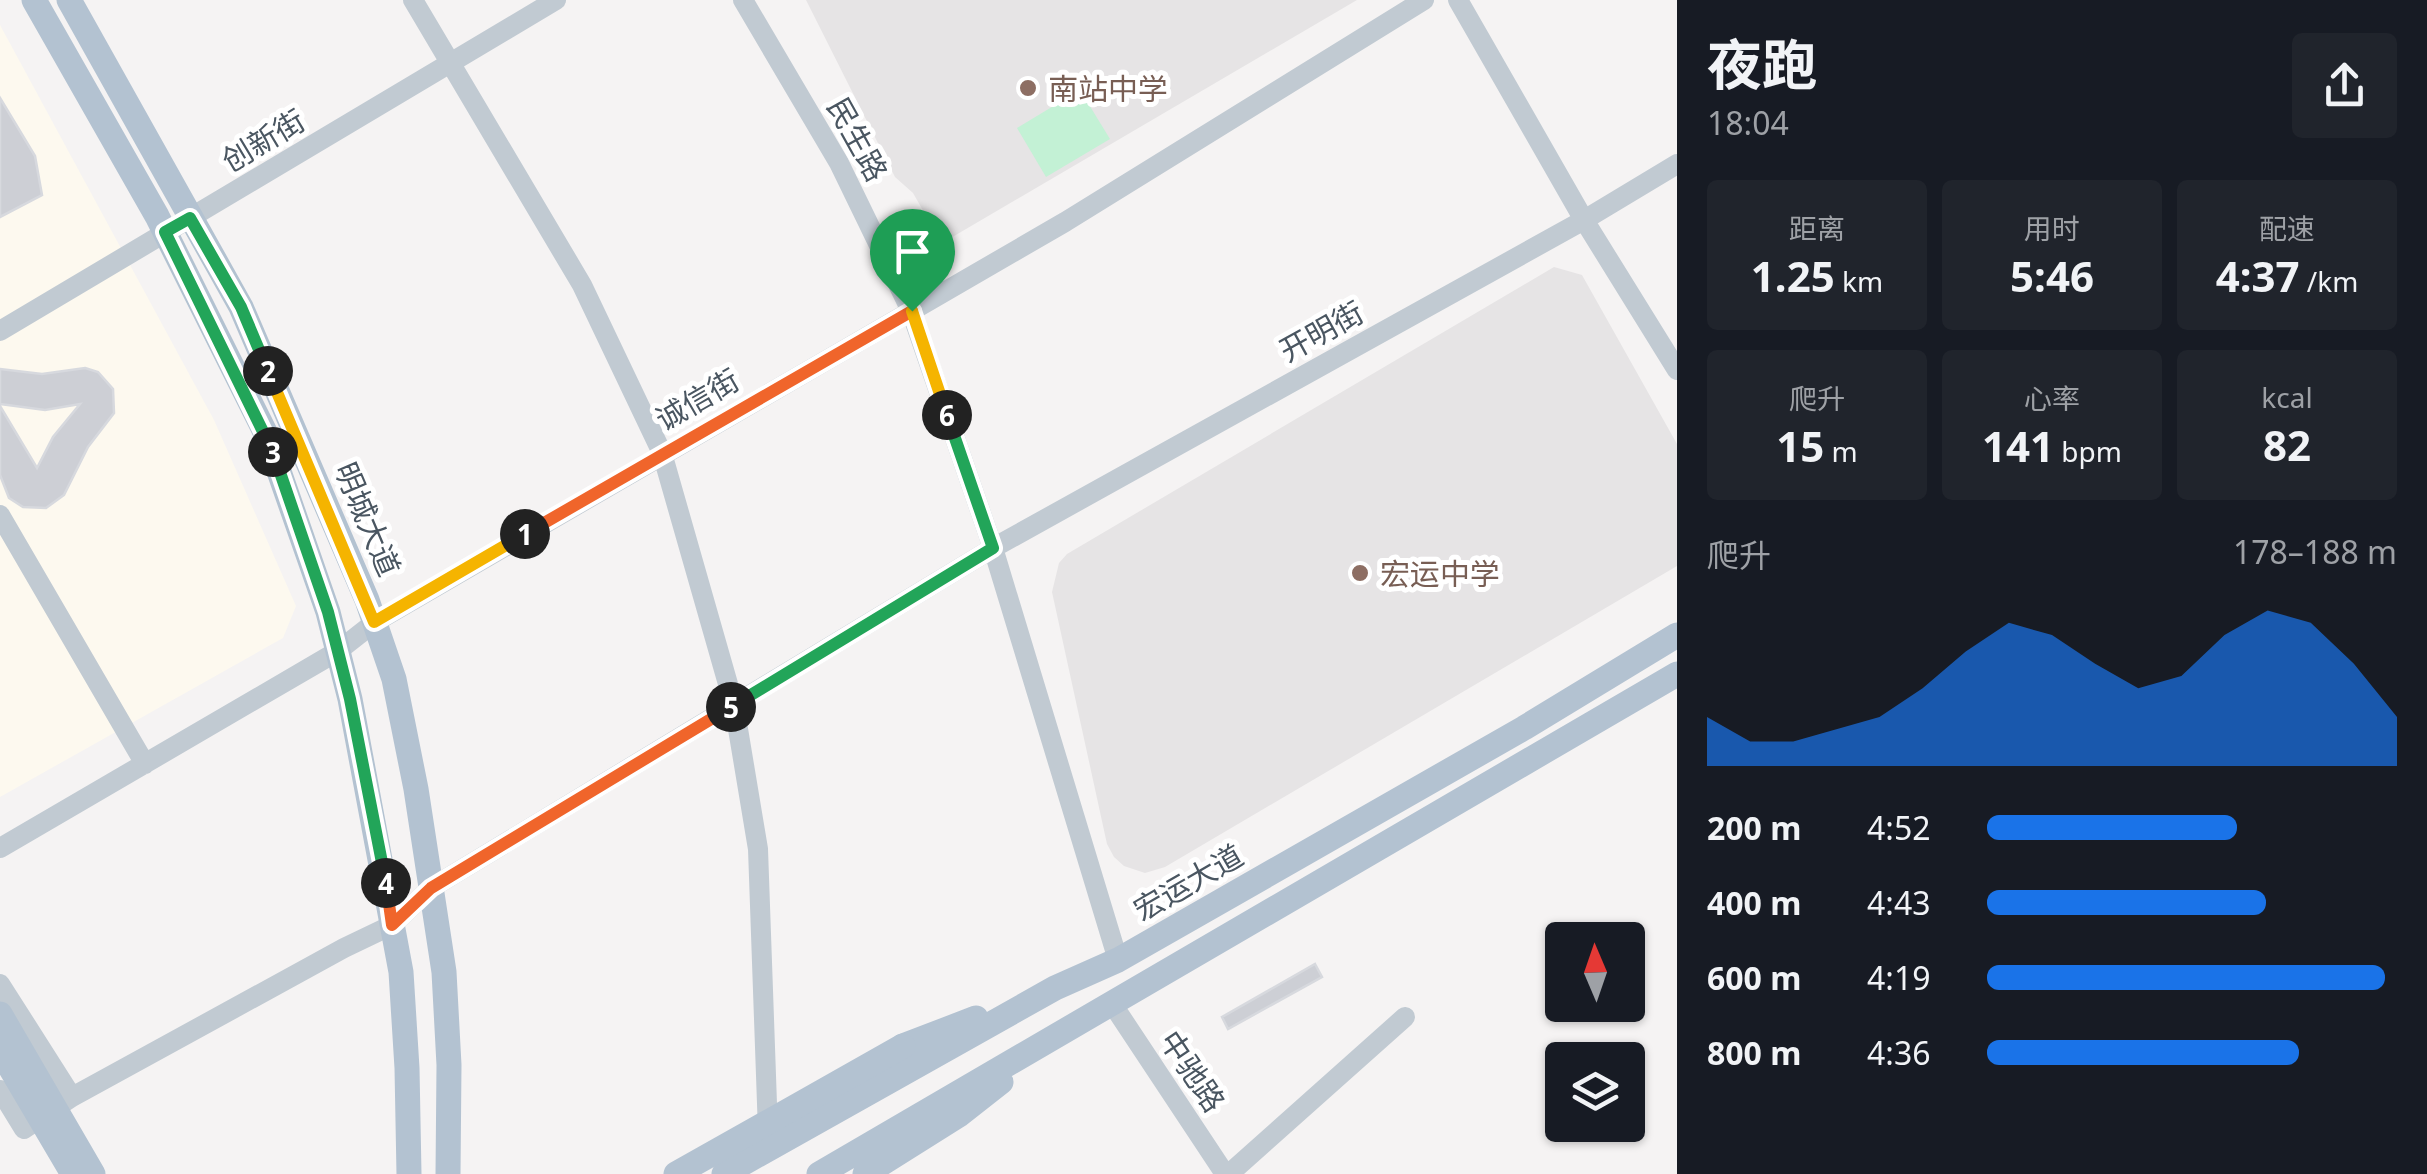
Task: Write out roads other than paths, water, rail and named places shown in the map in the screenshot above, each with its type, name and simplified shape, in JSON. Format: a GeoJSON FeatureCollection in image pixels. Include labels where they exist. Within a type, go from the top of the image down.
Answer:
{"type":"FeatureCollection","features":[{"type":"Feature","properties":{"kind":"main road"},"geometry":{"type":"LineString","coordinates":[[34,0],[165,232],[266,434],[328,612],[392,925],[405,1030],[409,1174]]}},
{"type":"Feature","properties":{"kind":"main road","name":"明城大道"},"geometry":{"type":"LineString","coordinates":[[69,0],[241,307],[374,622],[394,679],[444,972],[449,1065],[448,1174]]}},
{"type":"Feature","properties":{"kind":"main road","name":"宏运大道"},"geometry":{"type":"LineString","coordinates":[[724,1174],[1055,988],[1118,960],[1524,728],[1677,635]]}},
{"type":"Feature","properties":{"kind":"main road"},"geometry":{"type":"LineString","coordinates":[[819,1174],[1677,674]]}},
{"type":"Feature","properties":{"kind":"main road"},"geometry":{"type":"LineString","coordinates":[[676,1174],[903,1046],[1055,988]]}},
{"type":"Feature","properties":{"kind":"main road"},"geometry":{"type":"LineString","coordinates":[[0,1014],[94,1174]]}},
{"type":"Feature","properties":{"kind":"main road"},"geometry":{"type":"LineString","coordinates":[[865,1174],[958,1115],[1077,1022]]}},
{"type":"Feature","properties":{"kind":"main road"},"geometry":{"type":"LineString","coordinates":[[0,1050],[73,1174]]}},
{"type":"Feature","properties":{"kind":"street"},"geometry":{"type":"LineString","coordinates":[[414,0],[582,285],[662,453],[734,705],[758,849],[769,1149]]}},
{"type":"Feature","properties":{"kind":"street","name":"创新街"},"geometry":{"type":"LineString","coordinates":[[0,331],[556,0]]}},
{"type":"Feature","properties":{"kind":"street","name":"民生路"},"geometry":{"type":"LineString","coordinates":[[743,0],[839,162],[912,311],[993,548],[1118,960]]}},
{"type":"Feature","properties":{"kind":"street","name":"诚信街"},"geometry":{"type":"LineString","coordinates":[[0,848],[338,651],[374,622],[1065,222],[1424,0]]}},
{"type":"Feature","properties":{"kind":"street"},"geometry":{"type":"LineString","coordinates":[[1458,0],[1584,220],[1677,370]]}},
{"type":"Feature","properties":{"kind":"street","name":"开明街"},"geometry":{"type":"LineString","coordinates":[[0,1090],[24,1130],[72,1097],[392,925],[431,888],[993,548],[1584,220],[1677,164]]}},
{"type":"Feature","properties":{"kind":"street"},"geometry":{"type":"LineString","coordinates":[[0,515],[145,764]]}},
{"type":"Feature","properties":{"kind":"street"},"geometry":{"type":"LineString","coordinates":[[0,984],[72,1097]]}},
{"type":"Feature","properties":{"kind":"street","name":"中驰路"},"geometry":{"type":"LineString","coordinates":[[1111,1002],[1227,1174]]}},
{"type":"Feature","properties":{"kind":"street"},"geometry":{"type":"LineString","coordinates":[[1227,1174],[1405,1018]]}},
{"type":"Feature","properties":{"kind":"place","name":"南站中学"},"geometry":{"type":"Point","coordinates":[1028,88]}},
{"type":"Feature","properties":{"kind":"place","name":"宏运中学"},"geometry":{"type":"Point","coordinates":[1360,573]}}]}
